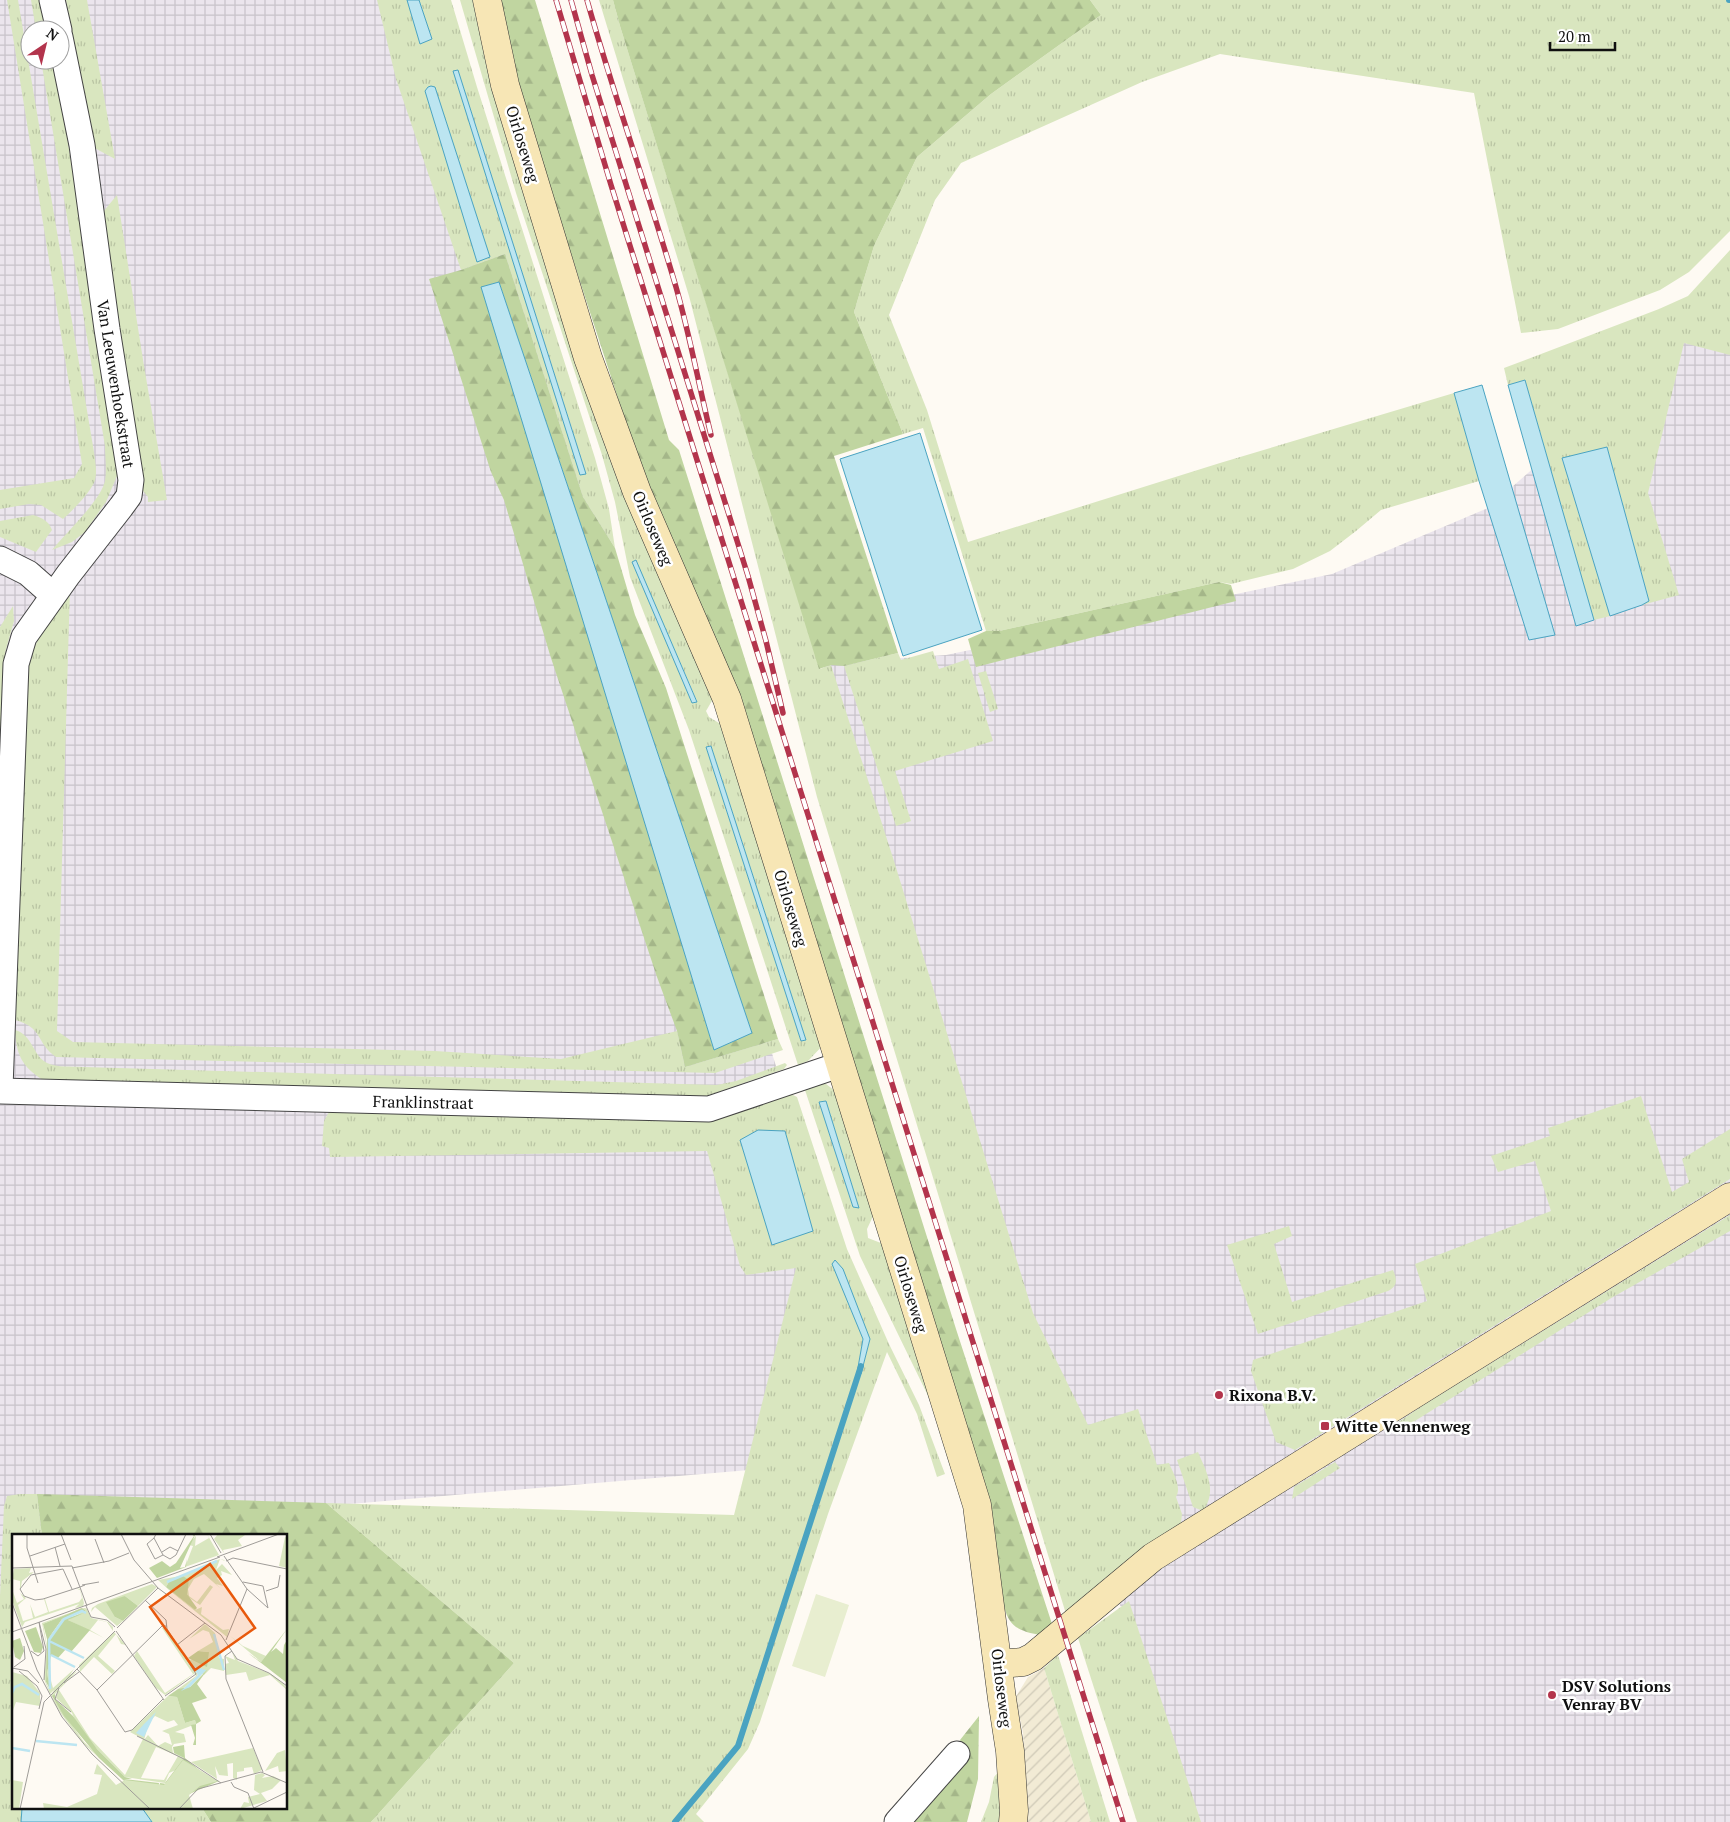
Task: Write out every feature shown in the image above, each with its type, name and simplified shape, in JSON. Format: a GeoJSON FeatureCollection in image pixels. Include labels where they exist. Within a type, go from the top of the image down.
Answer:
{"type":"FeatureCollection","features":[{"type":"Feature","properties":{"kind":"street"},"geometry":{"type":"LineString","coordinates":[[52,0],[57,20]]}},
{"type":"Feature","properties":{"kind":"street","name":"Oirloseweg"},"geometry":{"type":"LineString","coordinates":[[490,4],[505,85],[588,358],[638,492],[727,699],[977,1505],[1010,1751],[1013,1822]]}},
{"type":"Feature","properties":{"kind":"street","name":"Van Leeuwenhoekstraat"},"geometry":{"type":"LineString","coordinates":[[0,1090],[16,664],[24,638],[53,595],[128,496],[131,480],[107,329],[82,145],[67,70]]}},
{"type":"Feature","properties":{"kind":"street"},"geometry":{"type":"LineString","coordinates":[[0,559],[28,573],[53,595]]}},
{"type":"Feature","properties":{"kind":"street","name":"Franklinstraat"},"geometry":{"type":"LineString","coordinates":[[0,1090],[709,1109],[839,1065]]}},
{"type":"Feature","properties":{"kind":"street"},"geometry":{"type":"LineString","coordinates":[[998,1664],[1023,1662],[1033,1657],[1153,1557],[1730,1197]]}},
{"type":"Feature","properties":{"kind":"street"},"geometry":{"type":"LineString","coordinates":[[898,1822],[957,1754]]}},
{"type":"Feature","properties":{"kind":"shaded area"},"geometry":{"type":"Polygon","coordinates":[[[0,0],[439,0],[850,1300],[819,1464],[12,1534],[12,1577],[0,1822],[0,0]]]}},
{"type":"Feature","properties":{"kind":"shaded area"},"geometry":{"type":"Polygon","coordinates":[[[1730,296],[1730,1822],[1187,1822],[1041,1349],[822,669],[831,663],[946,655],[1332,574],[1488,508],[1730,296]]]}},
{"type":"Feature","properties":{"kind":"shaded area"},"geometry":{"type":"Polygon","coordinates":[[[1044,1668],[1091,1822],[1023,1822],[1026,1801],[1023,1732],[1015,1698],[1028,1677],[1044,1668]]]}},
{"type":"Feature","properties":{"kind":"green space"},"geometry":{"type":"Polygon","coordinates":[[[7,0],[18,0],[21,20],[20,70],[30,70],[94,452],[96,476],[91,488],[76,507],[63,519],[41,505],[29,504],[0,509],[0,490],[74,478],[82,464],[7,0]]]}},
{"type":"Feature","properties":{"kind":"green space"},"geometry":{"type":"Polygon","coordinates":[[[31,0],[40,0],[44,20],[34,20],[31,0]]]}},
{"type":"Feature","properties":{"kind":"green space"},"geometry":{"type":"Polygon","coordinates":[[[66,0],[87,0],[115,159],[89,145],[66,0]]]}},
{"type":"Feature","properties":{"kind":"green space"},"geometry":{"type":"Polygon","coordinates":[[[377,0],[407,0],[420,44],[432,39],[419,0],[451,0],[595,458],[609,509],[615,548],[583,497],[505,254],[461,270],[396,79],[377,0]],[[458,70],[453,71],[581,475],[586,473],[458,70]],[[431,86],[490,257],[435,88],[431,86]]]}},
{"type":"Feature","properties":{"kind":"green space"},"geometry":{"type":"Polygon","coordinates":[[[460,0],[477,0],[713,699],[706,711],[709,717],[724,726],[826,1042],[808,1061],[798,1065],[689,730],[630,577],[615,502],[602,455],[516,193],[460,0]],[[636,561],[632,562],[692,703],[697,701],[636,561]],[[711,746],[706,747],[801,1041],[806,1040],[711,746]]]}},
{"type":"Feature","properties":{"kind":"green space"},"geometry":{"type":"Polygon","coordinates":[[[501,0],[535,0],[669,440],[679,450],[956,1329],[1053,1627],[1041,1635],[1020,1629],[1014,1625],[1006,1613],[687,573],[637,457],[535,143],[508,47],[501,0]]]}},
{"type":"Feature","properties":{"kind":"green space"},"geometry":{"type":"Polygon","coordinates":[[[599,0],[613,0],[820,669],[831,665],[894,861],[1033,1313],[1088,1425],[1138,1409],[1157,1465],[1169,1463],[1176,1480],[1178,1493],[1176,1497],[1182,1514],[1181,1523],[1104,1579],[1066,1614],[817,797],[689,296],[599,0]]]}},
{"type":"Feature","properties":{"kind":"green space"},"geometry":{"type":"Polygon","coordinates":[[[613,0],[1090,0],[1101,15],[991,94],[917,157],[874,246],[854,312],[903,434],[834,456],[898,653],[844,666],[831,665],[819,669],[613,0]]]}},
{"type":"Feature","properties":{"kind":"green space"},"geometry":{"type":"Polygon","coordinates":[[[1090,0],[1730,0],[1730,231],[1689,272],[1660,290],[1558,329],[1521,333],[1474,93],[1220,54],[1142,82],[961,163],[935,200],[889,315],[927,410],[968,542],[1220,463],[1454,393],[1479,481],[1381,510],[1330,551],[1293,569],[1231,584],[1219,582],[999,631],[986,631],[923,428],[903,434],[854,312],[874,246],[917,157],[991,94],[1101,15],[1090,0]]]}},
{"type":"Feature","properties":{"kind":"green space"},"geometry":{"type":"Polygon","coordinates":[[[43,70],[56,71],[119,448],[117,476],[106,502],[85,532],[72,542],[52,550],[82,517],[102,489],[106,468],[105,446],[43,70]]]}},
{"type":"Feature","properties":{"kind":"green space"},"geometry":{"type":"Polygon","coordinates":[[[117,195],[167,500],[148,502],[148,497],[139,486],[98,218],[117,195]]]}},
{"type":"Feature","properties":{"kind":"green space"},"geometry":{"type":"Polygon","coordinates":[[[1730,250],[1730,355],[1684,343],[1648,493],[1679,595],[1642,605],[1649,600],[1607,447],[1562,459],[1610,616],[1594,620],[1525,380],[1508,385],[1504,368],[1659,309],[1688,296],[1730,250]]]}},
{"type":"Feature","properties":{"kind":"green space"},"geometry":{"type":"Polygon","coordinates":[[[505,254],[583,497],[615,548],[635,615],[666,688],[778,1039],[685,1067],[677,1031],[657,977],[550,655],[504,500],[491,472],[429,279],[505,254]],[[499,282],[482,287],[714,1050],[752,1033],[499,282]]]}},
{"type":"Feature","properties":{"kind":"green space"},"geometry":{"type":"Polygon","coordinates":[[[33,515],[44,520],[52,530],[36,552],[0,537],[0,521],[33,515]]]}},
{"type":"Feature","properties":{"kind":"green space"},"geometry":{"type":"Polygon","coordinates":[[[1219,582],[1231,585],[1236,601],[976,667],[968,639],[986,631],[999,631],[1219,582]]]}},
{"type":"Feature","properties":{"kind":"green space"},"geometry":{"type":"Polygon","coordinates":[[[70,588],[57,1031],[73,1042],[435,1051],[561,1059],[677,1031],[685,1067],[778,1039],[783,1050],[715,1073],[56,1057],[49,1051],[31,1027],[15,1020],[27,663],[49,616],[70,588]]]}},
{"type":"Feature","properties":{"kind":"green space"},"geometry":{"type":"Polygon","coordinates":[[[13,606],[14,621],[5,653],[0,805],[0,627],[13,606]]]}},
{"type":"Feature","properties":{"kind":"green space"},"geometry":{"type":"Polygon","coordinates":[[[933,651],[939,669],[968,659],[993,741],[895,771],[911,821],[896,826],[844,666],[898,653],[901,660],[933,651]]]}},
{"type":"Feature","properties":{"kind":"green space"},"geometry":{"type":"Polygon","coordinates":[[[986,671],[998,709],[990,712],[978,673],[986,671]]]}},
{"type":"Feature","properties":{"kind":"green space"},"geometry":{"type":"Polygon","coordinates":[[[15,1030],[25,1036],[42,1059],[55,1066],[717,1085],[736,1081],[785,1063],[787,1065],[784,1069],[704,1097],[43,1080],[25,1065],[17,1046],[15,1030]]]}},
{"type":"Feature","properties":{"kind":"green space"},"geometry":{"type":"Polygon","coordinates":[[[815,1080],[826,1084],[838,1093],[876,1210],[867,1229],[868,1238],[886,1245],[949,1448],[931,1402],[860,1256],[803,1084],[815,1080]],[[826,1101],[819,1102],[853,1207],[859,1208],[826,1101]]]}},
{"type":"Feature","properties":{"kind":"green space"},"geometry":{"type":"Polygon","coordinates":[[[791,1094],[797,1097],[847,1249],[889,1344],[919,1405],[945,1474],[937,1477],[917,1414],[887,1352],[828,1514],[760,1722],[748,1749],[696,1814],[704,1822],[371,1822],[514,1663],[326,1503],[734,1515],[796,1268],[746,1275],[740,1266],[707,1151],[330,1157],[329,1148],[322,1146],[324,1121],[329,1112],[791,1094]],[[835,1261],[833,1264],[863,1339],[857,1373],[861,1374],[870,1339],[835,1261]]]}},
{"type":"Feature","properties":{"kind":"green space"},"geometry":{"type":"Polygon","coordinates":[[[1641,1096],[1672,1192],[1689,1182],[1682,1159],[1730,1129],[1730,1179],[1295,1450],[1276,1442],[1251,1371],[1253,1360],[1427,1301],[1415,1264],[1551,1211],[1535,1161],[1498,1172],[1491,1156],[1550,1136],[1548,1128],[1641,1096]]]}},
{"type":"Feature","properties":{"kind":"green space"},"geometry":{"type":"Polygon","coordinates":[[[1730,1215],[1730,1231],[1613,1297],[1394,1434],[1391,1427],[1425,1404],[1730,1215]]]}},
{"type":"Feature","properties":{"kind":"green space"},"geometry":{"type":"Polygon","coordinates":[[[1289,1226],[1292,1236],[1274,1244],[1292,1302],[1393,1270],[1396,1279],[1394,1287],[1388,1291],[1258,1334],[1227,1245],[1289,1226]]]}},
{"type":"Feature","properties":{"kind":"green space"},"geometry":{"type":"Polygon","coordinates":[[[1198,1452],[1207,1474],[1210,1489],[1210,1496],[1203,1511],[1193,1507],[1177,1460],[1198,1452]]]}},
{"type":"Feature","properties":{"kind":"green space"},"geometry":{"type":"Polygon","coordinates":[[[1335,1462],[1340,1468],[1292,1499],[1294,1487],[1335,1462]]]}},
{"type":"Feature","properties":{"kind":"green space"},"geometry":{"type":"Polygon","coordinates":[[[37,1494],[42,1534],[12,1534],[12,1810],[22,1810],[21,1822],[0,1822],[0,1597],[4,1506],[7,1496],[37,1494]]]}},
{"type":"Feature","properties":{"kind":"green space"},"geometry":{"type":"Polygon","coordinates":[[[37,1494],[326,1503],[514,1663],[371,1822],[211,1822],[203,1810],[288,1810],[288,1534],[42,1534],[37,1494]]]}},
{"type":"Feature","properties":{"kind":"green space"},"geometry":{"type":"Polygon","coordinates":[[[816,1594],[849,1605],[825,1677],[792,1666],[816,1594]]]}},
{"type":"Feature","properties":{"kind":"green space"},"geometry":{"type":"Polygon","coordinates":[[[1129,1601],[1201,1822],[1137,1822],[1078,1638],[1129,1601]]]}},
{"type":"Feature","properties":{"kind":"green space"},"geometry":{"type":"Polygon","coordinates":[[[1058,1655],[1110,1822],[1091,1822],[1044,1668],[1058,1655]]]}},
{"type":"Feature","properties":{"kind":"green space"},"geometry":{"type":"Polygon","coordinates":[[[979,1716],[978,1779],[967,1822],[910,1822],[967,1755],[960,1740],[979,1716]]]}},
{"type":"Feature","properties":{"kind":"green space"},"geometry":{"type":"Polygon","coordinates":[[[1000,1770],[1001,1822],[981,1822],[989,1802],[994,1777],[1000,1770]]]}},
{"type":"Feature","properties":{"kind":"green space"},"geometry":{"type":"Polygon","coordinates":[[[143,1810],[203,1810],[211,1822],[152,1822],[143,1810]]]}},
{"type":"Feature","properties":{"kind":"water"},"geometry":{"type":"Polygon","coordinates":[[[407,0],[419,0],[432,39],[420,44],[407,0]]]}},
{"type":"Feature","properties":{"kind":"water"},"geometry":{"type":"Polygon","coordinates":[[[458,70],[586,474],[580,475],[453,71],[458,70]]]}},
{"type":"Feature","properties":{"kind":"water"},"geometry":{"type":"Polygon","coordinates":[[[431,86],[435,87],[490,257],[477,262],[425,91],[431,86]]]}},
{"type":"Feature","properties":{"kind":"water"},"geometry":{"type":"Polygon","coordinates":[[[499,282],[752,1033],[714,1050],[481,287],[499,282]]]}},
{"type":"Feature","properties":{"kind":"water"},"geometry":{"type":"Polygon","coordinates":[[[1525,380],[1594,620],[1576,626],[1508,385],[1525,380]]]}},
{"type":"Feature","properties":{"kind":"water"},"geometry":{"type":"Polygon","coordinates":[[[1482,385],[1555,635],[1529,640],[1479,481],[1454,393],[1482,385]]]}},
{"type":"Feature","properties":{"kind":"water"},"geometry":{"type":"Polygon","coordinates":[[[920,433],[982,630],[903,656],[840,459],[920,433]]]}},
{"type":"Feature","properties":{"kind":"water"},"geometry":{"type":"Polygon","coordinates":[[[1607,447],[1649,601],[1610,616],[1562,458],[1607,447]]]}},
{"type":"Feature","properties":{"kind":"water"},"geometry":{"type":"Polygon","coordinates":[[[636,560],[697,702],[692,703],[632,562],[636,560]]]}},
{"type":"Feature","properties":{"kind":"water"},"geometry":{"type":"Polygon","coordinates":[[[711,746],[806,1040],[801,1041],[706,747],[711,746]]]}},
{"type":"Feature","properties":{"kind":"water"},"geometry":{"type":"Polygon","coordinates":[[[826,1101],[859,1208],[853,1207],[819,1102],[826,1101]]]}},
{"type":"Feature","properties":{"kind":"water"},"geometry":{"type":"Polygon","coordinates":[[[758,1130],[785,1131],[813,1231],[772,1245],[740,1140],[758,1130]]]}},
{"type":"Feature","properties":{"kind":"water"},"geometry":{"type":"Polygon","coordinates":[[[835,1260],[843,1269],[870,1339],[861,1374],[857,1373],[863,1339],[832,1264],[835,1260]]]}},
{"type":"Feature","properties":{"kind":"water"},"geometry":{"type":"Polygon","coordinates":[[[22,1810],[143,1810],[152,1822],[21,1822],[22,1810]]]}},
{"type":"Feature","properties":{"kind":"waterway"},"geometry":{"type":"LineString","coordinates":[[675,1822],[738,1746],[861,1366]]}},
{"type":"Feature","properties":{"kind":"railway"},"geometry":{"type":"LineString","coordinates":[[556,0],[611,185],[1123,1822]]}},
{"type":"Feature","properties":{"kind":"railway"},"geometry":{"type":"LineString","coordinates":[[571,0],[592,75],[748,576],[783,713]]}},
{"type":"Feature","properties":{"kind":"railway"},"geometry":{"type":"LineString","coordinates":[[587,0],[676,287],[711,435]]}},
{"type":"Feature","properties":{"kind":"place","name":"Rixona B.V."},"geometry":{"type":"Point","coordinates":[1219,1395]}},
{"type":"Feature","properties":{"kind":"place","name":"Witte Vennenweg"},"geometry":{"type":"Point","coordinates":[1325,1426]}},
{"type":"Feature","properties":{"kind":"place","name":"DSV Solutions Venray BV"},"geometry":{"type":"Point","coordinates":[1552,1695]}}]}
